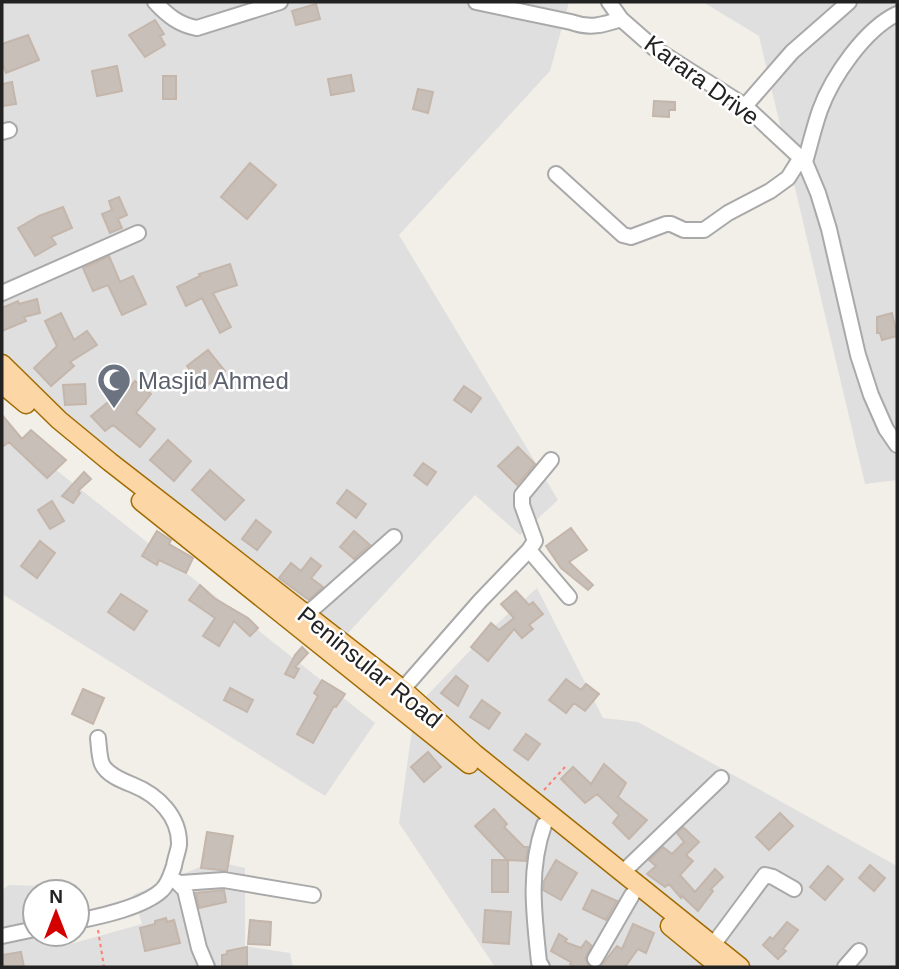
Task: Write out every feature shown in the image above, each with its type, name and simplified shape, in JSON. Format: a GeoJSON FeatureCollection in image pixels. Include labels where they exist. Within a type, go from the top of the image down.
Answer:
{"type":"FeatureCollection","features":[{"type":"Feature","properties":{"kind":"main road","name":"Peninsular Road"},"geometry":{"type":"LineString","coordinates":[[4,377],[307,614],[544,825],[720,967]]}},
{"type":"Feature","properties":{"kind":"main road","name":"Peninsular Road"},"geometry":{"type":"LineString","coordinates":[[4,377],[100,468],[467,748],[740,967]]}},
{"type":"Feature","properties":{"kind":"street"},"geometry":{"type":"LineString","coordinates":[[155,2],[168,16],[186,26],[197,28],[280,2]]}},
{"type":"Feature","properties":{"kind":"street"},"geometry":{"type":"LineString","coordinates":[[476,2],[583,26],[599,27],[621,19]]}},
{"type":"Feature","properties":{"kind":"street","name":"Karara Drive"},"geometry":{"type":"LineString","coordinates":[[609,2],[621,19],[654,48],[745,106],[803,160]]}},
{"type":"Feature","properties":{"kind":"street"},"geometry":{"type":"LineString","coordinates":[[745,106],[792,52],[849,2]]}},
{"type":"Feature","properties":{"kind":"street"},"geometry":{"type":"LineString","coordinates":[[890,2],[897,6]]}},
{"type":"Feature","properties":{"kind":"street"},"geometry":{"type":"LineString","coordinates":[[556,174],[623,236],[631,237],[671,223],[684,230],[704,230],[728,213],[770,191],[788,177],[803,160],[820,109],[833,84],[869,35],[897,14]]}},
{"type":"Feature","properties":{"kind":"street"},"geometry":{"type":"LineString","coordinates":[[803,160],[818,193],[829,229],[870,395],[897,446]]}},
{"type":"Feature","properties":{"kind":"street"},"geometry":{"type":"LineString","coordinates":[[2,293],[138,233]]}},
{"type":"Feature","properties":{"kind":"street"},"geometry":{"type":"LineString","coordinates":[[398,695],[535,541],[522,505],[522,495],[551,460]]}},
{"type":"Feature","properties":{"kind":"street"},"geometry":{"type":"LineString","coordinates":[[307,614],[394,537]]}},
{"type":"Feature","properties":{"kind":"street"},"geometry":{"type":"LineString","coordinates":[[529,550],[569,597]]}},
{"type":"Feature","properties":{"kind":"street"},"geometry":{"type":"LineString","coordinates":[[98,738],[102,763],[106,770],[139,787],[161,803],[175,820],[179,845],[176,880],[185,890],[199,948],[207,967]]}},
{"type":"Feature","properties":{"kind":"street"},"geometry":{"type":"LineString","coordinates":[[622,873],[721,778]]}},
{"type":"Feature","properties":{"kind":"street"},"geometry":{"type":"LineString","coordinates":[[542,967],[539,962],[532,891],[536,848],[544,825]]}},
{"type":"Feature","properties":{"kind":"street"},"geometry":{"type":"LineString","coordinates":[[713,945],[765,876],[773,877],[794,889]]}},
{"type":"Feature","properties":{"kind":"street"},"geometry":{"type":"LineString","coordinates":[[91,918],[148,900],[176,880],[224,880],[313,895]]}},
{"type":"Feature","properties":{"kind":"street"},"geometry":{"type":"LineString","coordinates":[[595,959],[632,895]]}},
{"type":"Feature","properties":{"kind":"street"},"geometry":{"type":"LineString","coordinates":[[2,936],[21,932]]}},
{"type":"Feature","properties":{"kind":"street"},"geometry":{"type":"LineString","coordinates":[[845,967],[859,951]]}},
{"type":"Feature","properties":{"kind":"path"},"geometry":{"type":"LineString","coordinates":[[534,802],[565,767]]}},
{"type":"Feature","properties":{"kind":"path"},"geometry":{"type":"LineString","coordinates":[[96,917],[104,967]]}},
{"type":"Feature","properties":{"kind":"shaded area"},"geometry":{"type":"Polygon","coordinates":[[[2,2],[569,2],[550,71],[399,235],[558,500],[520,535],[475,495],[338,644],[19,398],[2,372],[2,2]]]}},
{"type":"Feature","properties":{"kind":"shaded area"},"geometry":{"type":"Polygon","coordinates":[[[703,2],[897,2],[897,480],[865,484],[759,36],[703,2]]]}},
{"type":"Feature","properties":{"kind":"shaded area"},"geometry":{"type":"Polygon","coordinates":[[[2,427],[375,723],[325,796],[2,594],[2,427]]]}},
{"type":"Feature","properties":{"kind":"shaded area"},"geometry":{"type":"Polygon","coordinates":[[[537,588],[603,718],[638,722],[897,866],[897,967],[495,967],[399,823],[415,708],[486,634],[537,588]]]}},
{"type":"Feature","properties":{"kind":"shaded area"},"geometry":{"type":"Polygon","coordinates":[[[214,861],[245,868],[245,946],[290,953],[293,967],[2,967],[2,890],[9,885],[21,885],[21,948],[91,948],[91,938],[142,924],[133,895],[214,861]]]}},
{"type":"Feature","properties":{"kind":"building"},"geometry":{"type":"Polygon","coordinates":[[[316,4],[320,19],[296,25],[292,11],[316,4]]]}},
{"type":"Feature","properties":{"kind":"building"},"geometry":{"type":"Polygon","coordinates":[[[155,20],[164,34],[160,36],[165,45],[145,57],[129,35],[155,20]]]}},
{"type":"Feature","properties":{"kind":"building"},"geometry":{"type":"Polygon","coordinates":[[[28,35],[39,60],[6,73],[2,62],[2,44],[28,35]]]}},
{"type":"Feature","properties":{"kind":"building"},"geometry":{"type":"Polygon","coordinates":[[[117,66],[122,91],[97,96],[92,71],[117,66]]]}},
{"type":"Feature","properties":{"kind":"building"},"geometry":{"type":"Polygon","coordinates":[[[351,75],[354,91],[331,95],[328,79],[351,75]]]}},
{"type":"Feature","properties":{"kind":"building"},"geometry":{"type":"Polygon","coordinates":[[[163,76],[176,76],[176,99],[163,99],[163,76]]]}},
{"type":"Feature","properties":{"kind":"building"},"geometry":{"type":"Polygon","coordinates":[[[12,82],[16,104],[2,106],[2,84],[12,82]]]}},
{"type":"Feature","properties":{"kind":"building"},"geometry":{"type":"Polygon","coordinates":[[[418,89],[433,92],[428,113],[413,109],[418,89]]]}},
{"type":"Feature","properties":{"kind":"building"},"geometry":{"type":"Polygon","coordinates":[[[654,101],[675,102],[675,110],[669,110],[669,117],[653,116],[654,101]]]}},
{"type":"Feature","properties":{"kind":"building"},"geometry":{"type":"Polygon","coordinates":[[[250,163],[276,185],[247,219],[221,197],[250,163]]]}},
{"type":"Feature","properties":{"kind":"building"},"geometry":{"type":"Polygon","coordinates":[[[119,197],[127,215],[118,219],[122,228],[110,233],[102,214],[112,210],[109,201],[119,197]]]}},
{"type":"Feature","properties":{"kind":"building"},"geometry":{"type":"Polygon","coordinates":[[[63,207],[72,228],[51,237],[56,244],[35,256],[18,228],[63,207]]]}},
{"type":"Feature","properties":{"kind":"building"},"geometry":{"type":"Polygon","coordinates":[[[109,256],[120,282],[133,276],[146,304],[122,315],[108,285],[93,291],[83,268],[109,256]]]}},
{"type":"Feature","properties":{"kind":"building"},"geometry":{"type":"Polygon","coordinates":[[[230,264],[237,285],[213,293],[231,327],[220,333],[202,298],[186,306],[177,287],[200,276],[199,274],[230,264]]]}},
{"type":"Feature","properties":{"kind":"building"},"geometry":{"type":"Polygon","coordinates":[[[37,299],[40,313],[24,317],[26,321],[2,331],[2,308],[18,301],[19,304],[37,299]]]}},
{"type":"Feature","properties":{"kind":"building"},"geometry":{"type":"Polygon","coordinates":[[[61,313],[74,340],[87,331],[97,345],[70,362],[74,366],[51,386],[34,368],[57,346],[45,321],[61,313]]]}},
{"type":"Feature","properties":{"kind":"building"},"geometry":{"type":"Polygon","coordinates":[[[892,313],[897,336],[882,340],[880,333],[877,333],[877,317],[892,313]]]}},
{"type":"Feature","properties":{"kind":"building"},"geometry":{"type":"Polygon","coordinates":[[[208,350],[225,371],[204,388],[187,366],[208,350]]]}},
{"type":"Feature","properties":{"kind":"building"},"geometry":{"type":"Polygon","coordinates":[[[135,381],[151,394],[136,413],[155,429],[140,447],[113,425],[105,431],[91,416],[124,389],[126,392],[135,381]]]}},
{"type":"Feature","properties":{"kind":"building"},"geometry":{"type":"Polygon","coordinates":[[[85,384],[86,404],[65,405],[63,385],[85,384]]]}},
{"type":"Feature","properties":{"kind":"building"},"geometry":{"type":"Polygon","coordinates":[[[464,386],[481,398],[471,412],[454,400],[464,386]]]}},
{"type":"Feature","properties":{"kind":"building"},"geometry":{"type":"Polygon","coordinates":[[[2,415],[22,439],[31,430],[66,460],[47,478],[9,442],[2,447],[2,415]]]}},
{"type":"Feature","properties":{"kind":"building"},"geometry":{"type":"Polygon","coordinates":[[[168,440],[191,461],[174,481],[150,460],[168,440]]]}},
{"type":"Feature","properties":{"kind":"building"},"geometry":{"type":"Polygon","coordinates":[[[518,447],[535,464],[517,485],[498,466],[518,447]]]}},
{"type":"Feature","properties":{"kind":"building"},"geometry":{"type":"Polygon","coordinates":[[[423,463],[436,472],[427,485],[414,475],[423,463]]]}},
{"type":"Feature","properties":{"kind":"building"},"geometry":{"type":"Polygon","coordinates":[[[210,470],[244,500],[225,520],[192,490],[210,470]]]}},
{"type":"Feature","properties":{"kind":"building"},"geometry":{"type":"Polygon","coordinates":[[[84,472],[91,479],[78,491],[80,493],[73,503],[62,496],[84,472]]]}},
{"type":"Feature","properties":{"kind":"building"},"geometry":{"type":"Polygon","coordinates":[[[347,490],[366,504],[356,518],[337,503],[347,490]]]}},
{"type":"Feature","properties":{"kind":"building"},"geometry":{"type":"Polygon","coordinates":[[[52,501],[64,521],[50,529],[38,510],[52,501]]]}},
{"type":"Feature","properties":{"kind":"building"},"geometry":{"type":"Polygon","coordinates":[[[256,520],[271,532],[257,550],[242,539],[256,520]]]}},
{"type":"Feature","properties":{"kind":"building"},"geometry":{"type":"Polygon","coordinates":[[[571,528],[587,550],[569,562],[593,585],[588,590],[561,568],[546,546],[571,528]]]}},
{"type":"Feature","properties":{"kind":"building"},"geometry":{"type":"Polygon","coordinates":[[[157,531],[171,540],[169,544],[193,558],[186,573],[159,560],[157,565],[142,556],[157,531]]]}},
{"type":"Feature","properties":{"kind":"building"},"geometry":{"type":"Polygon","coordinates":[[[354,531],[370,545],[354,559],[340,547],[354,531]]]}},
{"type":"Feature","properties":{"kind":"building"},"geometry":{"type":"Polygon","coordinates":[[[40,541],[55,553],[37,578],[21,566],[40,541]]]}},
{"type":"Feature","properties":{"kind":"building"},"geometry":{"type":"Polygon","coordinates":[[[311,558],[321,566],[311,578],[323,587],[309,600],[279,578],[291,563],[301,571],[311,558]]]}},
{"type":"Feature","properties":{"kind":"building"},"geometry":{"type":"Polygon","coordinates":[[[200,585],[214,598],[248,618],[258,628],[250,636],[234,621],[219,646],[203,636],[215,618],[189,600],[200,585]]]}},
{"type":"Feature","properties":{"kind":"building"},"geometry":{"type":"Polygon","coordinates":[[[516,591],[529,605],[533,602],[543,614],[529,625],[533,629],[522,638],[514,629],[488,661],[471,647],[491,623],[499,630],[514,618],[501,604],[516,591]]]}},
{"type":"Feature","properties":{"kind":"building"},"geometry":{"type":"Polygon","coordinates":[[[121,594],[147,611],[134,630],[108,612],[121,594]]]}},
{"type":"Feature","properties":{"kind":"building"},"geometry":{"type":"Polygon","coordinates":[[[302,647],[308,653],[295,667],[299,669],[294,678],[285,674],[302,647]]]}},
{"type":"Feature","properties":{"kind":"building"},"geometry":{"type":"Polygon","coordinates":[[[456,676],[468,686],[458,706],[441,693],[456,676]]]}},
{"type":"Feature","properties":{"kind":"building"},"geometry":{"type":"Polygon","coordinates":[[[566,679],[581,690],[586,684],[599,694],[585,711],[574,703],[566,713],[549,700],[566,679]]]}},
{"type":"Feature","properties":{"kind":"building"},"geometry":{"type":"Polygon","coordinates":[[[322,680],[345,694],[336,707],[334,706],[313,743],[297,734],[318,696],[314,693],[322,680]]]}},
{"type":"Feature","properties":{"kind":"building"},"geometry":{"type":"Polygon","coordinates":[[[230,688],[253,700],[247,712],[224,700],[230,688]]]}},
{"type":"Feature","properties":{"kind":"building"},"geometry":{"type":"Polygon","coordinates":[[[83,689],[104,698],[93,724],[72,714],[83,689]]]}},
{"type":"Feature","properties":{"kind":"building"},"geometry":{"type":"Polygon","coordinates":[[[482,700],[500,713],[489,729],[470,717],[482,700]]]}},
{"type":"Feature","properties":{"kind":"building"},"geometry":{"type":"Polygon","coordinates":[[[526,734],[540,744],[528,760],[514,750],[526,734]]]}},
{"type":"Feature","properties":{"kind":"building"},"geometry":{"type":"Polygon","coordinates":[[[428,752],[441,767],[424,782],[411,767],[428,752]]]}},
{"type":"Feature","properties":{"kind":"building"},"geometry":{"type":"Polygon","coordinates":[[[604,764],[626,783],[618,797],[647,820],[629,839],[613,823],[619,815],[597,794],[585,803],[561,779],[573,767],[591,784],[604,764]]]}},
{"type":"Feature","properties":{"kind":"building"},"geometry":{"type":"Polygon","coordinates":[[[494,809],[507,824],[504,827],[524,847],[528,847],[526,861],[508,860],[508,892],[492,892],[492,860],[507,860],[475,826],[494,809]]]}},
{"type":"Feature","properties":{"kind":"building"},"geometry":{"type":"Polygon","coordinates":[[[780,813],[793,826],[769,850],[756,837],[780,813]]]}},
{"type":"Feature","properties":{"kind":"building"},"geometry":{"type":"Polygon","coordinates":[[[683,827],[699,842],[686,855],[693,861],[680,875],[695,892],[715,869],[723,877],[711,889],[713,891],[698,911],[669,884],[665,887],[647,874],[656,866],[649,860],[663,847],[672,854],[684,842],[677,833],[683,827]]]}},
{"type":"Feature","properties":{"kind":"building"},"geometry":{"type":"Polygon","coordinates":[[[207,832],[233,836],[227,871],[201,868],[207,832]]]}},
{"type":"Feature","properties":{"kind":"building"},"geometry":{"type":"Polygon","coordinates":[[[556,860],[577,873],[561,900],[543,890],[544,881],[556,860]]]}},
{"type":"Feature","properties":{"kind":"building"},"geometry":{"type":"Polygon","coordinates":[[[870,865],[885,878],[874,891],[859,878],[870,865]]]}},
{"type":"Feature","properties":{"kind":"building"},"geometry":{"type":"Polygon","coordinates":[[[828,866],[843,879],[825,900],[810,887],[828,866]]]}},
{"type":"Feature","properties":{"kind":"building"},"geometry":{"type":"Polygon","coordinates":[[[224,890],[226,902],[199,908],[196,893],[224,890]]]}},
{"type":"Feature","properties":{"kind":"building"},"geometry":{"type":"Polygon","coordinates":[[[592,890],[617,901],[606,920],[583,909],[592,890]]]}},
{"type":"Feature","properties":{"kind":"building"},"geometry":{"type":"Polygon","coordinates":[[[485,910],[511,912],[509,944],[483,942],[485,910]]]}},
{"type":"Feature","properties":{"kind":"building"},"geometry":{"type":"Polygon","coordinates":[[[166,918],[167,922],[174,920],[180,943],[145,951],[140,928],[166,918]]]}},
{"type":"Feature","properties":{"kind":"building"},"geometry":{"type":"Polygon","coordinates":[[[250,920],[271,922],[270,945],[248,944],[250,920]]]}},
{"type":"Feature","properties":{"kind":"building"},"geometry":{"type":"Polygon","coordinates":[[[787,922],[798,930],[778,959],[763,945],[770,937],[773,939],[787,922]]]}},
{"type":"Feature","properties":{"kind":"building"},"geometry":{"type":"Polygon","coordinates":[[[633,924],[654,933],[646,953],[638,949],[625,967],[600,967],[617,946],[622,949],[633,924]]]}},
{"type":"Feature","properties":{"kind":"building"},"geometry":{"type":"Polygon","coordinates":[[[559,934],[567,939],[565,942],[581,948],[586,941],[592,946],[585,958],[590,967],[574,967],[571,962],[551,951],[559,934]]]}},
{"type":"Feature","properties":{"kind":"building"},"geometry":{"type":"Polygon","coordinates":[[[247,947],[247,967],[222,967],[222,955],[227,954],[227,951],[247,947]]]}},
{"type":"Feature","properties":{"kind":"building"},"geometry":{"type":"Polygon","coordinates":[[[21,952],[24,967],[2,967],[2,955],[21,952]]]}},
{"type":"Feature","properties":{"kind":"place","name":"Masjid Ahmed"},"geometry":{"type":"Point","coordinates":[114,410]}}]}
